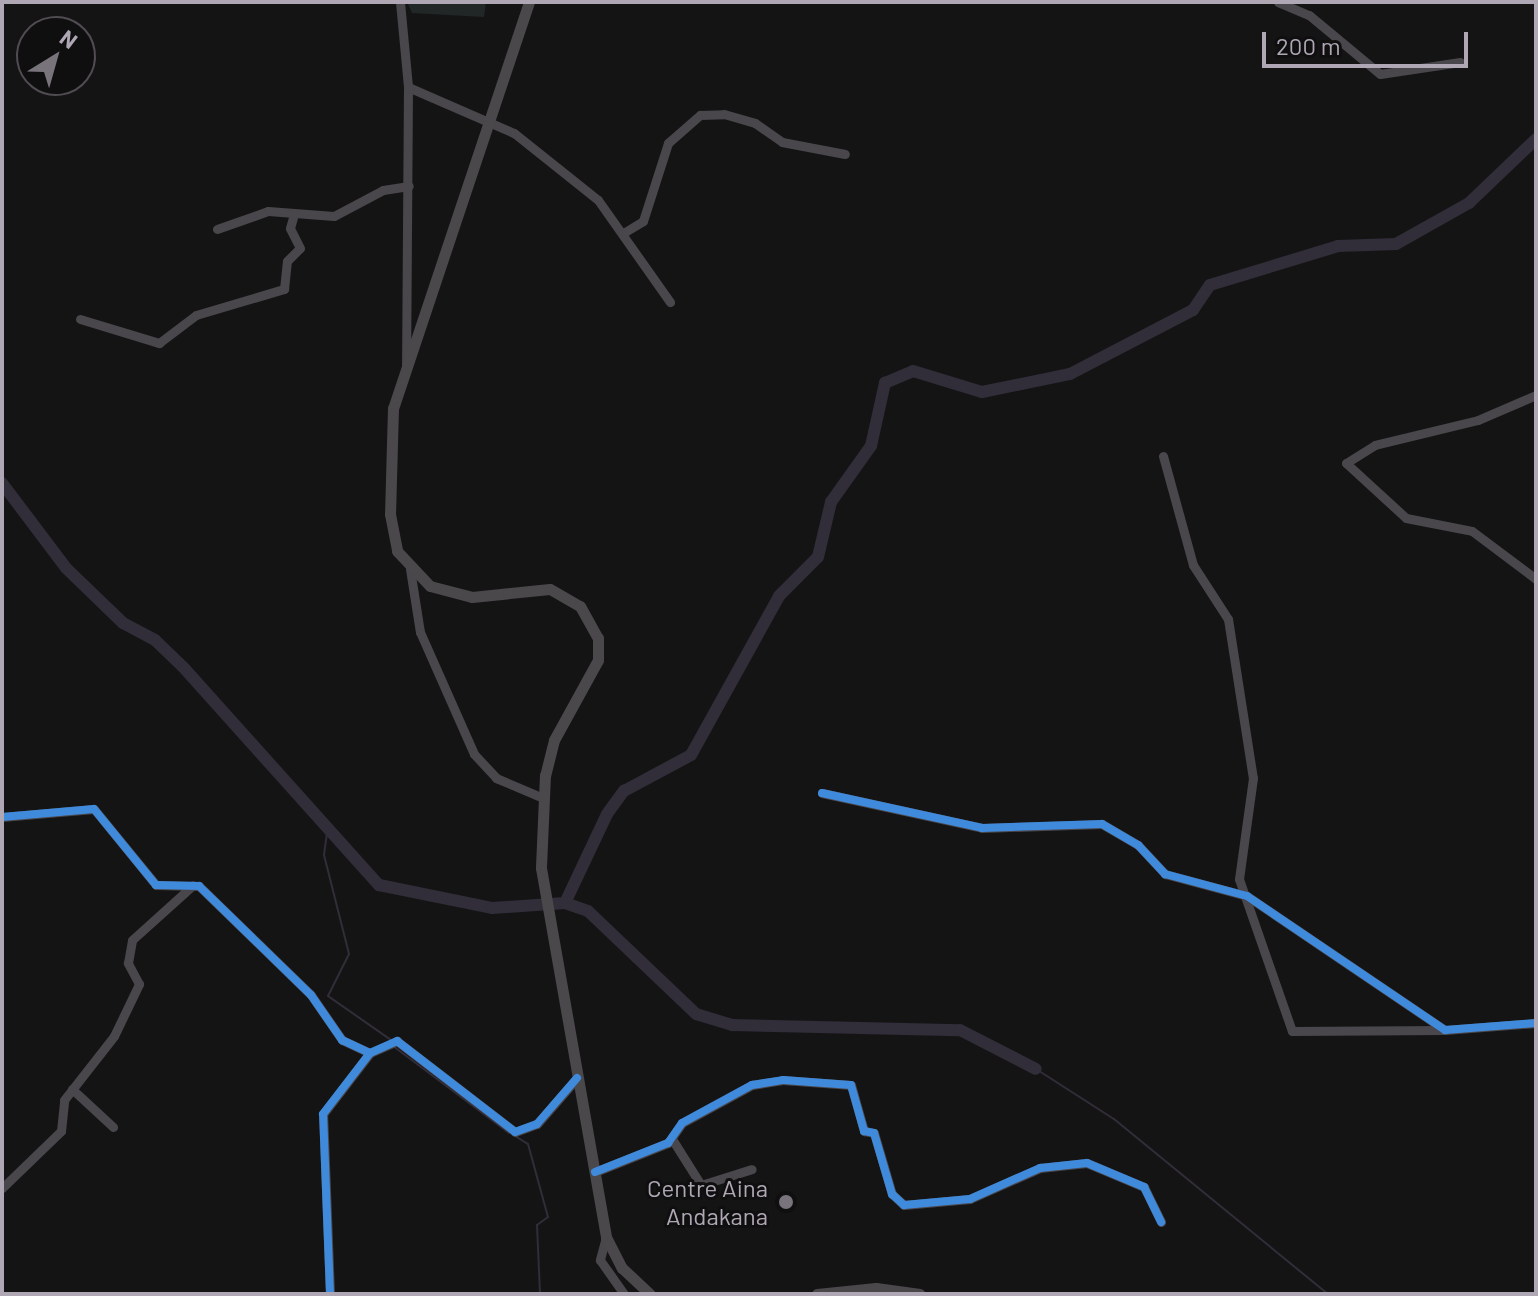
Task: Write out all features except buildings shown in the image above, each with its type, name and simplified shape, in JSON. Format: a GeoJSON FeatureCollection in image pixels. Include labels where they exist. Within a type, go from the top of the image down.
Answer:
{"type":"FeatureCollection","features":[{"type":"Feature","properties":{"kind":"main road"},"geometry":{"type":"LineString","coordinates":[[529,2],[491,123],[406,368],[387,470],[394,542],[410,569],[430,586],[464,596],[550,589],[588,615],[598,660],[554,740],[541,797],[544,901],[606,1237],[622,1268],[650,1294]]}},
{"type":"Feature","properties":{"kind":"main road"},"geometry":{"type":"LineString","coordinates":[[817,1294],[876,1288],[920,1294]]}},
{"type":"Feature","properties":{"kind":"street"},"geometry":{"type":"LineString","coordinates":[[400,2],[408,87],[406,368]]}},
{"type":"Feature","properties":{"kind":"street"},"geometry":{"type":"LineString","coordinates":[[1278,2],[1309,15],[1380,74],[1460,62]]}},
{"type":"Feature","properties":{"kind":"street"},"geometry":{"type":"LineString","coordinates":[[408,87],[491,123],[598,200],[625,232],[670,302]]}},
{"type":"Feature","properties":{"kind":"street"},"geometry":{"type":"LineString","coordinates":[[625,232],[643,221],[668,143],[700,115],[724,114],[755,123],[782,142],[845,154]]}},
{"type":"Feature","properties":{"kind":"street"},"geometry":{"type":"LineString","coordinates":[[217,229],[268,211],[334,216],[383,190],[409,186]]}},
{"type":"Feature","properties":{"kind":"street"},"geometry":{"type":"LineString","coordinates":[[80,319],[159,343],[196,315],[284,289],[287,261],[300,248],[290,228],[294,214]]}},
{"type":"Feature","properties":{"kind":"street"},"geometry":{"type":"LineString","coordinates":[[1536,395],[1491,416],[1375,445],[1346,463],[1406,518],[1472,531],[1536,579]]}},
{"type":"Feature","properties":{"kind":"street"},"geometry":{"type":"LineString","coordinates":[[1163,456],[1193,565],[1228,619],[1253,778],[1239,879],[1292,1031],[1445,1030],[1536,1023]]}},
{"type":"Feature","properties":{"kind":"street"},"geometry":{"type":"LineString","coordinates":[[410,569],[420,632],[474,754],[496,778],[541,797]]}},
{"type":"Feature","properties":{"kind":"street"},"geometry":{"type":"LineString","coordinates":[[822,793],[982,828],[1102,824],[1138,845],[1165,874],[1247,896],[1445,1030]]}},
{"type":"Feature","properties":{"kind":"street"},"geometry":{"type":"LineString","coordinates":[[2,817],[94,809],[156,885],[193,885],[311,995],[342,1040],[370,1053]]}},
{"type":"Feature","properties":{"kind":"street"},"geometry":{"type":"LineString","coordinates":[[2,1188],[61,1131],[72,1089],[114,1036],[137,990],[128,963],[132,940],[193,885]]}},
{"type":"Feature","properties":{"kind":"street"},"geometry":{"type":"LineString","coordinates":[[330,1294],[323,1114],[370,1053],[385,1043],[397,1041],[515,1132],[537,1124],[577,1078]]}},
{"type":"Feature","properties":{"kind":"street"},"geometry":{"type":"LineString","coordinates":[[595,1172],[672,1139],[682,1123],[752,1085],[783,1080],[851,1085],[864,1131],[874,1133],[892,1194],[904,1205],[970,1199],[1040,1168],[1087,1163],[1144,1187],[1161,1222]]}},
{"type":"Feature","properties":{"kind":"street"},"geometry":{"type":"LineString","coordinates":[[72,1089],[113,1127]]}},
{"type":"Feature","properties":{"kind":"street"},"geometry":{"type":"LineString","coordinates":[[672,1139],[701,1185],[752,1169]]}},
{"type":"Feature","properties":{"kind":"street"},"geometry":{"type":"LineString","coordinates":[[606,1237],[600,1260],[624,1294]]}},
{"type":"Feature","properties":{"kind":"shaded area"},"geometry":{"type":"Polygon","coordinates":[[[407,2],[486,2],[484,17],[412,13],[407,2]]]}},
{"type":"Feature","properties":{"kind":"waterway"},"geometry":{"type":"LineString","coordinates":[[565,903],[607,814],[624,791],[691,755],[779,596],[818,557],[831,502],[871,446],[885,383],[913,371],[982,392],[1070,374],[1193,310],[1210,285],[1338,246],[1396,244],[1469,203],[1536,139]]}},
{"type":"Feature","properties":{"kind":"waterway"},"geometry":{"type":"LineString","coordinates":[[2,483],[66,568],[123,623],[155,640],[184,668],[379,885],[492,908],[565,903],[588,911],[696,1014],[732,1025],[960,1030],[1036,1069]]}},
{"type":"Feature","properties":{"kind":"waterway"},"geometry":{"type":"LineString","coordinates":[[327,833],[324,855],[349,954],[328,996],[391,1040]]}},
{"type":"Feature","properties":{"kind":"waterway"},"geometry":{"type":"LineString","coordinates":[[393,1046],[509,1133]]}},
{"type":"Feature","properties":{"kind":"waterway"},"geometry":{"type":"LineString","coordinates":[[1036,1069],[1114,1119],[1328,1294]]}},
{"type":"Feature","properties":{"kind":"waterway"},"geometry":{"type":"LineString","coordinates":[[515,1136],[528,1144],[548,1217],[537,1225],[540,1294]]}},
{"type":"Feature","properties":{"kind":"cycle path"},"geometry":{"type":"LineString","coordinates":[[822,793],[982,828],[1102,824],[1138,845],[1165,874],[1247,896],[1445,1030],[1536,1023]]}},
{"type":"Feature","properties":{"kind":"cycle path"},"geometry":{"type":"LineString","coordinates":[[2,817],[94,809],[156,885],[199,886],[311,995],[342,1040],[370,1053]]}},
{"type":"Feature","properties":{"kind":"cycle path"},"geometry":{"type":"LineString","coordinates":[[330,1294],[323,1114],[370,1053],[397,1041],[515,1132],[537,1124],[577,1078]]}},
{"type":"Feature","properties":{"kind":"cycle path"},"geometry":{"type":"LineString","coordinates":[[595,1172],[668,1143],[682,1123],[752,1085],[783,1080],[851,1085],[864,1131],[874,1133],[892,1194],[904,1205],[970,1199],[1040,1168],[1087,1163],[1144,1187],[1161,1222]]}},
{"type":"Feature","properties":{"kind":"place","name":"Centre Aina Andakana"},"geometry":{"type":"Point","coordinates":[786,1202]}}]}
